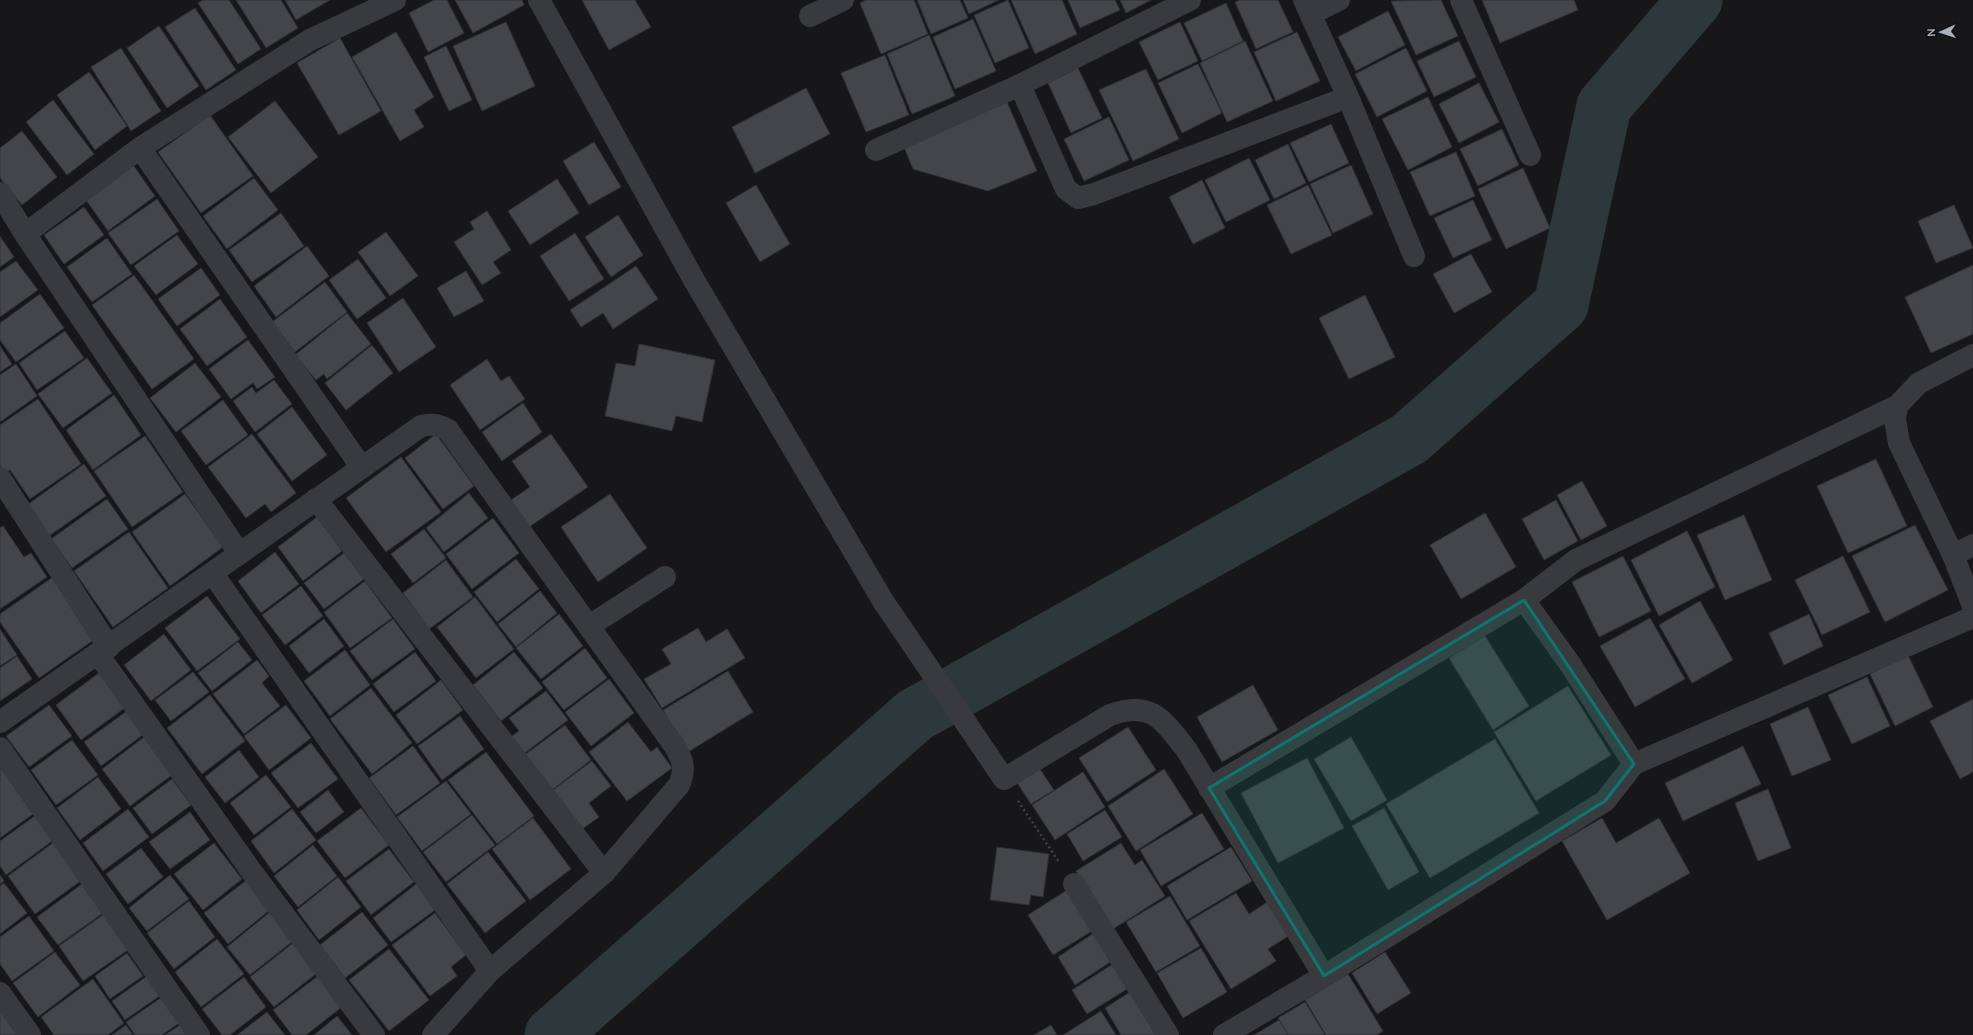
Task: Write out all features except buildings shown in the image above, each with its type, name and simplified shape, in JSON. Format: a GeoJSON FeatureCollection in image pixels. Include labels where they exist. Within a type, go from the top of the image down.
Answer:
{"type":"FeatureCollection","features":[{"type":"Feature","properties":{"kind":"street"},"geometry":{"type":"LineString","coordinates":[[25,234],[140,148],[310,40],[395,0]]}},
{"type":"Feature","properties":{"kind":"street"},"geometry":{"type":"LineString","coordinates":[[539,0],[694,280],[883,601],[1004,779],[1110,715],[1125,709],[1138,709],[1150,713],[1165,723],[1186,749],[1324,976]]}},
{"type":"Feature","properties":{"kind":"street"},"geometry":{"type":"LineString","coordinates":[[810,16],[843,0]]}},
{"type":"Feature","properties":{"kind":"street"},"geometry":{"type":"LineString","coordinates":[[876,150],[1020,86],[1190,0]]}},
{"type":"Feature","properties":{"kind":"street"},"geometry":{"type":"LineString","coordinates":[[1339,0],[1308,7],[1348,97],[1414,256]]}},
{"type":"Feature","properties":{"kind":"street"},"geometry":{"type":"LineString","coordinates":[[1461,0],[1530,155]]}},
{"type":"Feature","properties":{"kind":"street"},"geometry":{"type":"LineString","coordinates":[[1020,86],[1066,189],[1078,198],[1094,194],[1348,97]]}},
{"type":"Feature","properties":{"kind":"street"},"geometry":{"type":"LineString","coordinates":[[140,148],[362,468]]}},
{"type":"Feature","properties":{"kind":"street"},"geometry":{"type":"LineString","coordinates":[[0,193],[25,234],[239,553]]}},
{"type":"Feature","properties":{"kind":"street"},"geometry":{"type":"LineString","coordinates":[[1209,788],[1524,600],[1576,560],[1897,406],[1919,383],[1973,355]]}},
{"type":"Feature","properties":{"kind":"street"},"geometry":{"type":"LineString","coordinates":[[1897,406],[1895,419],[1899,443],[1952,555],[1973,606]]}},
{"type":"Feature","properties":{"kind":"street"},"geometry":{"type":"LineString","coordinates":[[0,722],[104,651],[239,553],[421,426],[431,424],[448,430],[589,626],[682,759],[683,775],[679,785],[604,873],[490,971],[433,1035]]}},
{"type":"Feature","properties":{"kind":"street"},"geometry":{"type":"LineString","coordinates":[[0,478],[104,651],[249,868],[374,1035]]}},
{"type":"Feature","properties":{"kind":"street"},"geometry":{"type":"LineString","coordinates":[[316,499],[604,873]]}},
{"type":"Feature","properties":{"kind":"street"},"geometry":{"type":"LineString","coordinates":[[1952,555],[1973,546]]}},
{"type":"Feature","properties":{"kind":"street"},"geometry":{"type":"LineString","coordinates":[[212,574],[490,971]]}},
{"type":"Feature","properties":{"kind":"street"},"geometry":{"type":"LineString","coordinates":[[589,626],[665,577]]}},
{"type":"Feature","properties":{"kind":"street"},"geometry":{"type":"LineString","coordinates":[[1524,600],[1570,664],[1634,764]]}},
{"type":"Feature","properties":{"kind":"street"},"geometry":{"type":"LineString","coordinates":[[1224,1035],[1324,976],[1605,801],[1634,764],[1973,617]]}},
{"type":"Feature","properties":{"kind":"street"},"geometry":{"type":"LineString","coordinates":[[0,748],[199,1035]]}},
{"type":"Feature","properties":{"kind":"street"},"geometry":{"type":"LineString","coordinates":[[1074,884],[1168,1035]]}},
{"type":"Feature","properties":{"kind":"street"},"geometry":{"type":"LineString","coordinates":[[0,993],[30,1035]]}},
{"type":"Feature","properties":{"kind":"path"},"geometry":{"type":"LineString","coordinates":[[1004,779],[1074,884]]}},
{"type":"Feature","properties":{"kind":"highlighted area"},"geometry":{"type":"Polygon","coordinates":[[[1524,600],[1634,764],[1605,801],[1324,976],[1209,788],[1524,600]]]}},
{"type":"Feature","properties":{"kind":"waterway"},"geometry":{"type":"LineString","coordinates":[[552,1035],[915,715],[1409,439],[1561,305],[1604,106],[1695,0]]}}]}
